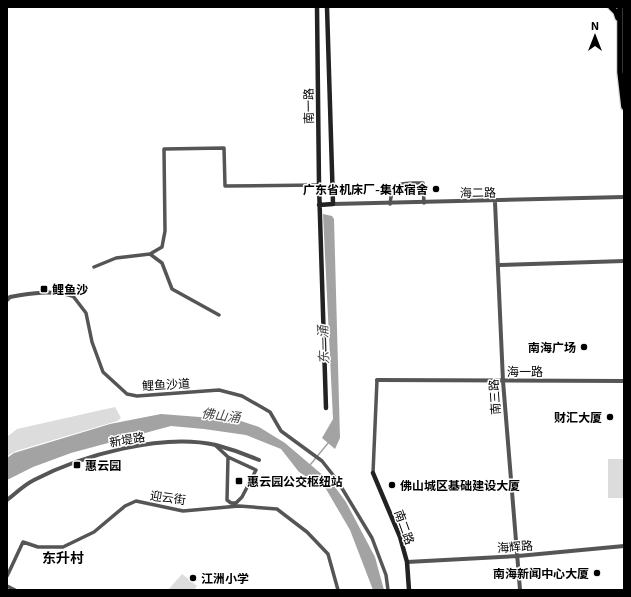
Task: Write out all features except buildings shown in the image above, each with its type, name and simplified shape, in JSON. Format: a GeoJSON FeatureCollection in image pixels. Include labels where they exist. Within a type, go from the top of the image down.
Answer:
{"type":"FeatureCollection","features":[{"type":"Feature","properties":{"kind":"highway"},"geometry":{"type":"LineString","coordinates":[[611,7],[616,12],[620,22]]}},
{"type":"Feature","properties":{"kind":"highway"},"geometry":{"type":"LineString","coordinates":[[620,7],[620,72],[624,107]]}},
{"type":"Feature","properties":{"kind":"main road","name":"南一路"},"geometry":{"type":"LineString","coordinates":[[317,7],[319,205],[326,408]]}},
{"type":"Feature","properties":{"kind":"main road","name":"南一路"},"geometry":{"type":"LineString","coordinates":[[327,7],[333,204]]}},
{"type":"Feature","properties":{"kind":"main road"},"geometry":{"type":"LineString","coordinates":[[319,205],[333,204]]}},
{"type":"Feature","properties":{"kind":"main road","name":"南二路"},"geometry":{"type":"LineString","coordinates":[[373,473],[400,537],[407,562],[409,590]]}},
{"type":"Feature","properties":{"kind":"street"},"geometry":{"type":"LineString","coordinates":[[94,267],[116,258],[150,254],[162,247],[165,231],[164,149],[224,148],[225,186],[319,184]]}},
{"type":"Feature","properties":{"kind":"street"},"geometry":{"type":"LineString","coordinates":[[390,204],[393,189],[399,183],[423,183],[424,203]]}},
{"type":"Feature","properties":{"kind":"street","name":"海二路"},"geometry":{"type":"LineString","coordinates":[[333,204],[495,202],[624,197]]}},
{"type":"Feature","properties":{"kind":"street","name":"南三路"},"geometry":{"type":"LineString","coordinates":[[495,202],[503,381],[520,590]]}},
{"type":"Feature","properties":{"kind":"street"},"geometry":{"type":"LineString","coordinates":[[150,254],[162,263],[172,289],[219,315]]}},
{"type":"Feature","properties":{"kind":"street"},"geometry":{"type":"LineString","coordinates":[[498,265],[624,260]]}},
{"type":"Feature","properties":{"kind":"street"},"geometry":{"type":"LineString","coordinates":[[7,300],[38,292],[57,292],[73,296]]}},
{"type":"Feature","properties":{"kind":"street","name":"鲤鱼沙道"},"geometry":{"type":"LineString","coordinates":[[73,296],[86,314],[92,342],[104,372],[127,394],[137,396],[218,390],[242,396],[270,412],[281,431],[319,459],[337,480],[372,538],[386,576],[388,590]]}},
{"type":"Feature","properties":{"kind":"street"},"geometry":{"type":"LineString","coordinates":[[373,473],[377,380]]}},
{"type":"Feature","properties":{"kind":"street","name":"海一路"},"geometry":{"type":"LineString","coordinates":[[377,380],[624,381]]}},
{"type":"Feature","properties":{"kind":"street","name":"新堤路"},"geometry":{"type":"LineString","coordinates":[[7,500],[32,481],[65,466],[113,450],[161,443],[215,445],[259,460]]}},
{"type":"Feature","properties":{"kind":"street"},"geometry":{"type":"LineString","coordinates":[[215,445],[228,458],[256,470],[242,497],[236,503],[231,503],[227,500],[228,458]]}},
{"type":"Feature","properties":{"kind":"street","name":"迎云街"},"geometry":{"type":"LineString","coordinates":[[8,571],[24,542],[38,547],[64,547],[94,532],[126,506],[136,501],[183,511],[239,506],[277,509],[306,532],[328,554],[338,590]]}},
{"type":"Feature","properties":{"kind":"street","name":"海辉路"},"geometry":{"type":"LineString","coordinates":[[407,562],[518,556],[624,546]]}},
{"type":"Feature","properties":{"kind":"street"},"geometry":{"type":"LineString","coordinates":[[7,576],[8,571]]}},
{"type":"Feature","properties":{"kind":"street"},"geometry":{"type":"LineString","coordinates":[[7,586],[15,590]]}},
{"type":"Feature","properties":{"kind":"shaded area"},"geometry":{"type":"Polygon","coordinates":[[[323,214],[332,216],[334,219],[340,438],[335,449],[322,438],[333,419],[323,214]]]}},
{"type":"Feature","properties":{"kind":"shaded area"},"geometry":{"type":"Polygon","coordinates":[[[115,407],[121,418],[117,421],[16,451],[7,456],[7,437],[17,429],[115,407]]]}},
{"type":"Feature","properties":{"kind":"shaded area"},"geometry":{"type":"Polygon","coordinates":[[[161,414],[238,420],[259,427],[285,443],[332,483],[346,502],[375,557],[384,590],[373,590],[350,530],[326,489],[299,472],[281,449],[246,435],[171,426],[71,453],[33,467],[7,480],[7,458],[14,453],[110,424],[161,414]]]}},
{"type":"Feature","properties":{"kind":"shaded area"},"geometry":{"type":"Polygon","coordinates":[[[608,459],[623,459],[624,498],[608,498],[608,459]]]}},
{"type":"Feature","properties":{"kind":"shaded area"},"geometry":{"type":"Polygon","coordinates":[[[182,574],[197,586],[194,590],[169,589],[182,574]]]}},
{"type":"Feature","properties":{"kind":"waterway","name":"东一涌"},"geometry":{"type":"LineString","coordinates":[[310,465],[329,442]]}},
{"type":"Feature","properties":{"kind":"place","name":"广东省机床厂-集体宿舍"},"geometry":{"type":"Point","coordinates":[436,189]}},
{"type":"Feature","properties":{"kind":"place","name":"鲤鱼沙"},"geometry":{"type":"Point","coordinates":[44,289]}},
{"type":"Feature","properties":{"kind":"place","name":"南海广场"},"geometry":{"type":"Point","coordinates":[584,347]}},
{"type":"Feature","properties":{"kind":"place","name":"财汇大厦"},"geometry":{"type":"Point","coordinates":[610,417]}},
{"type":"Feature","properties":{"kind":"place","name":"惠云园"},"geometry":{"type":"Point","coordinates":[77,465]}},
{"type":"Feature","properties":{"kind":"place","name":"惠云园公交枢纽站"},"geometry":{"type":"Point","coordinates":[239,481]}},
{"type":"Feature","properties":{"kind":"place","name":"佛山城区基础建设大厦"},"geometry":{"type":"Point","coordinates":[392,485]}},
{"type":"Feature","properties":{"kind":"place","name":"南海新闻中心大厦"},"geometry":{"type":"Point","coordinates":[597,573]}},
{"type":"Feature","properties":{"kind":"place","name":"江洲小学"},"geometry":{"type":"Point","coordinates":[193,578]}},
{"type":"Feature","properties":{"kind":"district","name":"东升村"},"geometry":{"type":"Point","coordinates":[63,557]}},
{"type":"Feature","properties":{"kind":"water label","name":"佛山涌"},"geometry":{"type":"Point","coordinates":[221,415]}}]}
